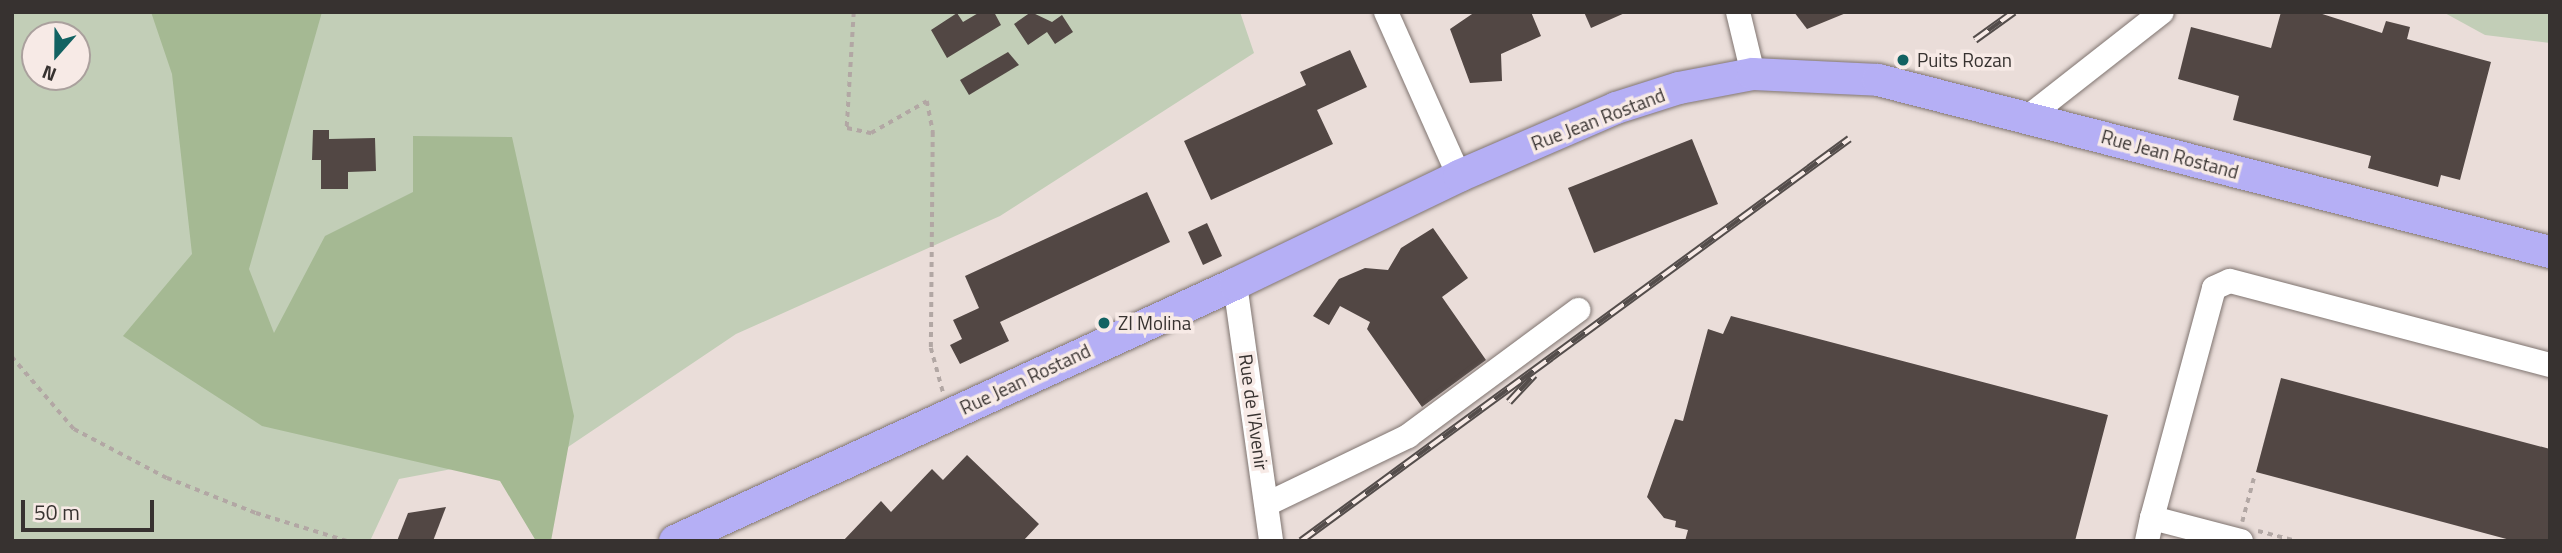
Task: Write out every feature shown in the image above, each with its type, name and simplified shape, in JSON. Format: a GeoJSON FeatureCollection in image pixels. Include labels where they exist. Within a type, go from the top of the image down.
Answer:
{"type":"FeatureCollection","features":[{"type":"Feature","properties":{"kind":"main road","name":"Rue Jean Rostand"},"geometry":{"type":"LineString","coordinates":[[675,541],[1235,284],[1459,176],[1616,108],[1679,88],[1753,74],[1878,80],[2550,252]]}},
{"type":"Feature","properties":{"kind":"main road","name":"Rue Jean Rostand"},"geometry":{"type":"LineString","coordinates":[[715,541],[860,457]]}},
{"type":"Feature","properties":{"kind":"street"},"geometry":{"type":"LineString","coordinates":[[1386,12],[1459,176]]}},
{"type":"Feature","properties":{"kind":"street"},"geometry":{"type":"LineString","coordinates":[[1738,12],[1753,74]]}},
{"type":"Feature","properties":{"kind":"street"},"geometry":{"type":"LineString","coordinates":[[2028,117],[2162,12]]}},
{"type":"Feature","properties":{"kind":"street"},"geometry":{"type":"LineString","coordinates":[[2241,541],[2149,529],[2214,288],[2230,281],[2550,365]]}},
{"type":"Feature","properties":{"kind":"street","name":"Rue de l'Avenir"},"geometry":{"type":"LineString","coordinates":[[1235,284],[1271,541]]}},
{"type":"Feature","properties":{"kind":"street"},"geometry":{"type":"LineString","coordinates":[[1267,504],[1361,452],[1408,436],[1578,310]]}},
{"type":"Feature","properties":{"kind":"path"},"geometry":{"type":"LineString","coordinates":[[854,12],[847,128],[871,133],[927,101],[933,132],[931,348],[949,414]]}},
{"type":"Feature","properties":{"kind":"path"},"geometry":{"type":"LineString","coordinates":[[12,357],[74,429],[167,478],[256,513],[347,541]]}},
{"type":"Feature","properties":{"kind":"path"},"geometry":{"type":"LineString","coordinates":[[2254,477],[2241,526],[2297,541]]}},
{"type":"Feature","properties":{"kind":"green space"},"geometry":{"type":"Polygon","coordinates":[[[12,12],[1240,12],[1254,53],[1000,216],[736,334],[568,447],[399,479],[370,541],[12,541],[12,12]]]}},
{"type":"Feature","properties":{"kind":"green space"},"geometry":{"type":"Polygon","coordinates":[[[151,12],[322,12],[249,269],[274,333],[325,236],[413,192],[413,136],[512,137],[574,416],[551,541],[536,541],[500,481],[262,426],[123,336],[192,254],[172,74],[151,12]]]}},
{"type":"Feature","properties":{"kind":"green space"},"geometry":{"type":"Polygon","coordinates":[[[2443,12],[2550,12],[2550,43],[2485,35],[2443,12]]]}},
{"type":"Feature","properties":{"kind":"building"},"geometry":{"type":"Polygon","coordinates":[[[980,12],[994,12],[1001,25],[947,58],[931,30],[957,13],[963,22],[980,12]]]}},
{"type":"Feature","properties":{"kind":"building"},"geometry":{"type":"Polygon","coordinates":[[[1031,12],[1052,22],[1062,15],[1073,32],[1055,44],[1047,32],[1028,45],[1014,24],[1031,12]]]}},
{"type":"Feature","properties":{"kind":"building"},"geometry":{"type":"Polygon","coordinates":[[[1475,12],[1531,12],[1541,36],[1501,54],[1502,81],[1470,83],[1450,29],[1475,12]]]}},
{"type":"Feature","properties":{"kind":"building"},"geometry":{"type":"Polygon","coordinates":[[[1584,12],[1627,12],[1591,28],[1584,12]]]}},
{"type":"Feature","properties":{"kind":"building"},"geometry":{"type":"Polygon","coordinates":[[[1794,12],[1846,12],[1846,13],[1807,29],[1794,12]]]}},
{"type":"Feature","properties":{"kind":"building"},"geometry":{"type":"Polygon","coordinates":[[[2281,12],[2316,12],[2382,33],[2386,21],[2410,27],[2407,39],[2491,62],[2460,180],[2441,175],[2438,187],[2368,168],[2371,156],[2233,120],[2239,96],[2178,79],[2191,27],[2271,48],[2281,12]]]}},
{"type":"Feature","properties":{"kind":"building"},"geometry":{"type":"Polygon","coordinates":[[[1350,50],[1367,87],[1317,110],[1333,144],[1211,200],[1184,141],[1306,85],[1300,72],[1350,50]]]}},
{"type":"Feature","properties":{"kind":"building"},"geometry":{"type":"Polygon","coordinates":[[[1008,52],[1019,65],[969,95],[960,80],[1008,52]]]}},
{"type":"Feature","properties":{"kind":"building"},"geometry":{"type":"Polygon","coordinates":[[[313,130],[329,130],[329,139],[375,138],[376,171],[348,172],[348,189],[321,189],[321,160],[312,160],[313,130]]]}},
{"type":"Feature","properties":{"kind":"building"},"geometry":{"type":"Polygon","coordinates":[[[1692,139],[1718,204],[1594,253],[1568,188],[1692,139]]]}},
{"type":"Feature","properties":{"kind":"building"},"geometry":{"type":"Polygon","coordinates":[[[1147,192],[1170,242],[1000,322],[1009,341],[960,364],[950,345],[962,339],[953,320],[979,308],[965,276],[1147,192]]]}},
{"type":"Feature","properties":{"kind":"building"},"geometry":{"type":"Polygon","coordinates":[[[1207,223],[1222,256],[1203,265],[1188,232],[1207,223]]]}},
{"type":"Feature","properties":{"kind":"building"},"geometry":{"type":"Polygon","coordinates":[[[1433,228],[1468,278],[1442,297],[1486,360],[1422,407],[1367,329],[1370,322],[1340,306],[1329,325],[1313,316],[1339,279],[1365,268],[1388,270],[1401,248],[1433,228]]]}},
{"type":"Feature","properties":{"kind":"building"},"geometry":{"type":"Polygon","coordinates":[[[1731,316],[2108,415],[2075,541],[1685,541],[1688,530],[1675,527],[1676,521],[1664,518],[1647,497],[1675,419],[1683,421],[1708,329],[1723,334],[1731,316]]]}},
{"type":"Feature","properties":{"kind":"building"},"geometry":{"type":"Polygon","coordinates":[[[2281,378],[2550,449],[2550,541],[2514,541],[2256,472],[2281,378]]]}},
{"type":"Feature","properties":{"kind":"building"},"geometry":{"type":"Polygon","coordinates":[[[967,455],[1039,524],[1023,541],[843,541],[881,501],[891,512],[932,469],[943,480],[967,455]]]}},
{"type":"Feature","properties":{"kind":"building"},"geometry":{"type":"Polygon","coordinates":[[[446,507],[433,541],[397,541],[408,513],[446,507]]]}},
{"type":"Feature","properties":{"kind":"railway"},"geometry":{"type":"LineString","coordinates":[[1975,40],[2014,12]]}},
{"type":"Feature","properties":{"kind":"railway"},"geometry":{"type":"LineString","coordinates":[[1301,541],[1849,139]]}},
{"type":"Feature","properties":{"kind":"railway"},"geometry":{"type":"LineString","coordinates":[[1509,402],[1534,375]]}},
{"type":"Feature","properties":{"kind":"place","name":"Puits Rozan"},"geometry":{"type":"Point","coordinates":[1903,60]}},
{"type":"Feature","properties":{"kind":"place","name":"ZI Molina"},"geometry":{"type":"Point","coordinates":[1104,323]}}]}
